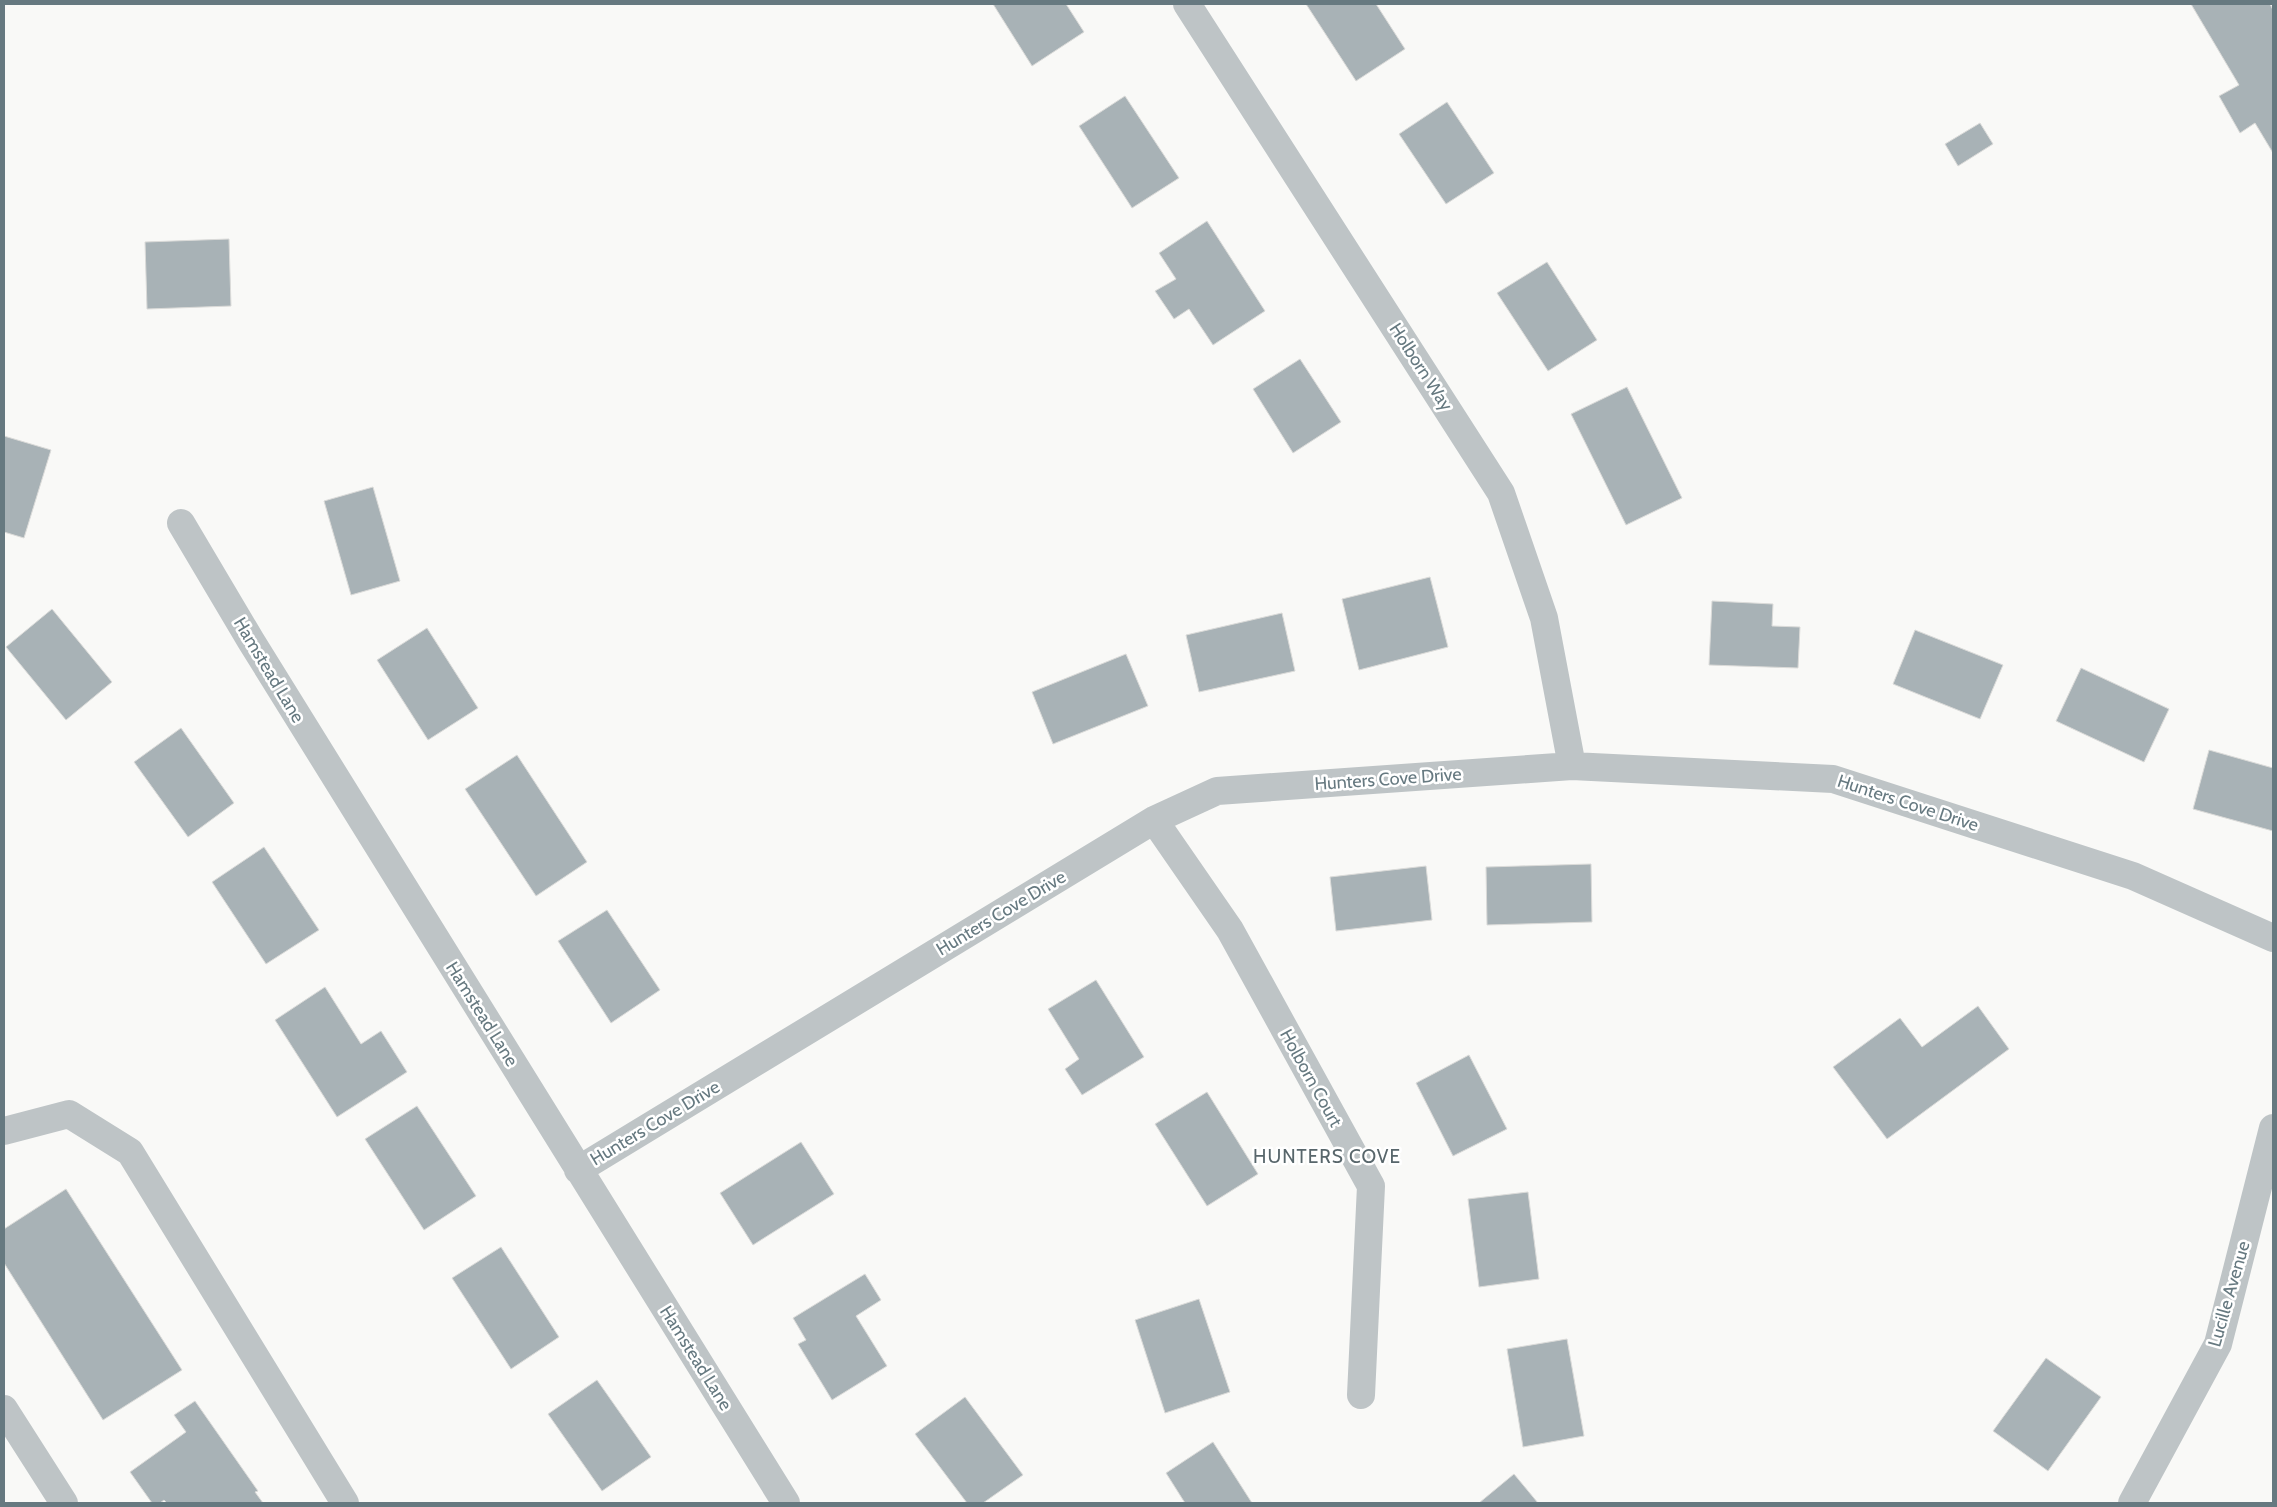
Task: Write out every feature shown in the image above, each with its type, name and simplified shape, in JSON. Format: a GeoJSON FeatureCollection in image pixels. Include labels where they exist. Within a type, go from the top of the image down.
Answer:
{"type":"FeatureCollection","features":[{"type":"Feature","properties":{"kind":"street","name":"Holborn Way"},"geometry":{"type":"LineString","coordinates":[[1187,4],[1501,493],[1544,618],[1572,766]]}},
{"type":"Feature","properties":{"kind":"street","name":"Hamstead Lane"},"geometry":{"type":"LineString","coordinates":[[181,523],[251,641],[786,1503]]}},
{"type":"Feature","properties":{"kind":"street","name":"Hunters Cove Drive"},"geometry":{"type":"LineString","coordinates":[[578,1170],[1154,820],[1218,790],[1572,766],[1833,778],[2133,876],[2273,938]]}},
{"type":"Feature","properties":{"kind":"street","name":"Holborn Court"},"geometry":{"type":"LineString","coordinates":[[1154,820],[1230,930],[1371,1186],[1361,1395]]}},
{"type":"Feature","properties":{"kind":"street"},"geometry":{"type":"LineString","coordinates":[[4,1131],[69,1114],[130,1152],[345,1503]]}},
{"type":"Feature","properties":{"kind":"street","name":"Lucille Avenue"},"geometry":{"type":"LineString","coordinates":[[2132,1503],[2218,1344],[2273,1128]]}},
{"type":"Feature","properties":{"kind":"street"},"geometry":{"type":"LineString","coordinates":[[4,1409],[64,1503]]}},
{"type":"Feature","properties":{"kind":"building"},"geometry":{"type":"Polygon","coordinates":[[[993,4],[1066,4],[1084,32],[1032,66],[993,4]]]}},
{"type":"Feature","properties":{"kind":"building"},"geometry":{"type":"Polygon","coordinates":[[[1306,4],[1376,4],[1405,49],[1356,81],[1306,4]]]}},
{"type":"Feature","properties":{"kind":"building"},"geometry":{"type":"Polygon","coordinates":[[[2191,4],[2270,4],[2273,10],[2273,153],[2255,123],[2240,133],[2219,96],[2239,85],[2191,4]]]}},
{"type":"Feature","properties":{"kind":"building"},"geometry":{"type":"Polygon","coordinates":[[[1125,96],[1179,178],[1132,208],[1079,126],[1125,96]]]}},
{"type":"Feature","properties":{"kind":"building"},"geometry":{"type":"Polygon","coordinates":[[[1447,102],[1494,173],[1446,204],[1399,134],[1447,102]]]}},
{"type":"Feature","properties":{"kind":"building"},"geometry":{"type":"Polygon","coordinates":[[[1980,123],[1993,144],[1958,166],[1945,144],[1980,123]]]}},
{"type":"Feature","properties":{"kind":"building"},"geometry":{"type":"Polygon","coordinates":[[[1207,221],[1265,311],[1213,345],[1189,309],[1174,319],[1155,291],[1176,279],[1159,253],[1207,221]]]}},
{"type":"Feature","properties":{"kind":"building"},"geometry":{"type":"Polygon","coordinates":[[[229,239],[231,306],[147,309],[145,242],[229,239]]]}},
{"type":"Feature","properties":{"kind":"building"},"geometry":{"type":"Polygon","coordinates":[[[1547,262],[1597,340],[1548,371],[1497,293],[1547,262]]]}},
{"type":"Feature","properties":{"kind":"building"},"geometry":{"type":"Polygon","coordinates":[[[1300,359],[1341,422],[1293,453],[1253,389],[1300,359]]]}},
{"type":"Feature","properties":{"kind":"building"},"geometry":{"type":"Polygon","coordinates":[[[1627,387],[1682,498],[1626,525],[1571,414],[1627,387]]]}},
{"type":"Feature","properties":{"kind":"building"},"geometry":{"type":"Polygon","coordinates":[[[4,436],[51,450],[24,538],[4,532],[4,436]]]}},
{"type":"Feature","properties":{"kind":"building"},"geometry":{"type":"Polygon","coordinates":[[[373,487],[400,581],[351,595],[324,501],[373,487]]]}},
{"type":"Feature","properties":{"kind":"building"},"geometry":{"type":"Polygon","coordinates":[[[1430,577],[1448,647],[1359,670],[1342,599],[1430,577]]]}},
{"type":"Feature","properties":{"kind":"building"},"geometry":{"type":"Polygon","coordinates":[[[1712,601],[1773,604],[1772,626],[1800,627],[1798,668],[1709,665],[1712,601]]]}},
{"type":"Feature","properties":{"kind":"building"},"geometry":{"type":"Polygon","coordinates":[[[52,609],[112,682],[66,720],[6,647],[52,609]]]}},
{"type":"Feature","properties":{"kind":"building"},"geometry":{"type":"Polygon","coordinates":[[[1282,613],[1295,671],[1199,692],[1186,635],[1282,613]]]}},
{"type":"Feature","properties":{"kind":"building"},"geometry":{"type":"Polygon","coordinates":[[[427,628],[478,708],[428,740],[377,660],[427,628]]]}},
{"type":"Feature","properties":{"kind":"building"},"geometry":{"type":"Polygon","coordinates":[[[1915,630],[2003,665],[1980,719],[1893,684],[1915,630]]]}},
{"type":"Feature","properties":{"kind":"building"},"geometry":{"type":"Polygon","coordinates":[[[1126,654],[1148,706],[1053,744],[1032,692],[1126,654]]]}},
{"type":"Feature","properties":{"kind":"building"},"geometry":{"type":"Polygon","coordinates":[[[2081,668],[2169,709],[2144,762],[2056,721],[2081,668]]]}},
{"type":"Feature","properties":{"kind":"building"},"geometry":{"type":"Polygon","coordinates":[[[181,728],[234,803],[188,837],[134,762],[181,728]]]}},
{"type":"Feature","properties":{"kind":"building"},"geometry":{"type":"Polygon","coordinates":[[[2209,750],[2273,768],[2273,831],[2193,809],[2209,750]]]}},
{"type":"Feature","properties":{"kind":"building"},"geometry":{"type":"Polygon","coordinates":[[[517,755],[587,862],[536,896],[465,789],[517,755]]]}},
{"type":"Feature","properties":{"kind":"building"},"geometry":{"type":"Polygon","coordinates":[[[264,847],[319,930],[266,964],[212,882],[264,847]]]}},
{"type":"Feature","properties":{"kind":"building"},"geometry":{"type":"Polygon","coordinates":[[[1591,864],[1592,922],[1487,925],[1486,867],[1591,864]]]}},
{"type":"Feature","properties":{"kind":"building"},"geometry":{"type":"Polygon","coordinates":[[[1426,866],[1432,920],[1336,931],[1330,877],[1426,866]]]}},
{"type":"Feature","properties":{"kind":"building"},"geometry":{"type":"Polygon","coordinates":[[[607,910],[660,990],[611,1023],[558,941],[607,910]]]}},
{"type":"Feature","properties":{"kind":"building"},"geometry":{"type":"Polygon","coordinates":[[[1096,980],[1144,1057],[1082,1095],[1065,1069],[1079,1059],[1048,1009],[1096,980]]]}},
{"type":"Feature","properties":{"kind":"building"},"geometry":{"type":"Polygon","coordinates":[[[325,987],[361,1044],[381,1031],[407,1072],[337,1117],[275,1020],[325,987]]]}},
{"type":"Feature","properties":{"kind":"building"},"geometry":{"type":"Polygon","coordinates":[[[1978,1006],[2009,1049],[1887,1139],[1833,1067],[1900,1018],[1922,1047],[1978,1006]]]}},
{"type":"Feature","properties":{"kind":"building"},"geometry":{"type":"Polygon","coordinates":[[[1469,1055],[1507,1129],[1453,1156],[1416,1083],[1469,1055]]]}},
{"type":"Feature","properties":{"kind":"building"},"geometry":{"type":"Polygon","coordinates":[[[1207,1092],[1258,1174],[1207,1206],[1155,1124],[1207,1092]]]}},
{"type":"Feature","properties":{"kind":"building"},"geometry":{"type":"Polygon","coordinates":[[[417,1106],[476,1196],[424,1230],[365,1139],[417,1106]]]}},
{"type":"Feature","properties":{"kind":"building"},"geometry":{"type":"Polygon","coordinates":[[[801,1142],[834,1194],[753,1245],[720,1193],[801,1142]]]}},
{"type":"Feature","properties":{"kind":"building"},"geometry":{"type":"Polygon","coordinates":[[[66,1189],[182,1370],[103,1420],[4,1263],[4,1229],[66,1189]]]}},
{"type":"Feature","properties":{"kind":"building"},"geometry":{"type":"Polygon","coordinates":[[[1528,1192],[1539,1279],[1479,1287],[1468,1199],[1528,1192]]]}},
{"type":"Feature","properties":{"kind":"building"},"geometry":{"type":"Polygon","coordinates":[[[501,1247],[559,1337],[511,1369],[452,1278],[501,1247]]]}},
{"type":"Feature","properties":{"kind":"building"},"geometry":{"type":"Polygon","coordinates":[[[865,1274],[881,1300],[856,1316],[887,1366],[832,1400],[798,1344],[806,1340],[793,1318],[865,1274]]]}},
{"type":"Feature","properties":{"kind":"building"},"geometry":{"type":"Polygon","coordinates":[[[1199,1299],[1230,1392],[1165,1413],[1135,1320],[1199,1299]]]}},
{"type":"Feature","properties":{"kind":"building"},"geometry":{"type":"Polygon","coordinates":[[[1567,1339],[1584,1436],[1523,1447],[1507,1349],[1567,1339]]]}},
{"type":"Feature","properties":{"kind":"building"},"geometry":{"type":"Polygon","coordinates":[[[2046,1358],[2101,1397],[2048,1471],[1993,1431],[2046,1358]]]}},
{"type":"Feature","properties":{"kind":"building"},"geometry":{"type":"Polygon","coordinates":[[[597,1380],[651,1457],[602,1491],[548,1414],[597,1380]]]}},
{"type":"Feature","properties":{"kind":"building"},"geometry":{"type":"Polygon","coordinates":[[[965,1397],[1023,1475],[983,1503],[967,1503],[915,1434],[965,1397]]]}},
{"type":"Feature","properties":{"kind":"building"},"geometry":{"type":"Polygon","coordinates":[[[195,1401],[258,1491],[255,1492],[263,1503],[167,1503],[164,1500],[160,1503],[152,1503],[130,1472],[186,1432],[174,1415],[195,1401]]]}},
{"type":"Feature","properties":{"kind":"building"},"geometry":{"type":"Polygon","coordinates":[[[1213,1442],[1252,1503],[1185,1503],[1166,1473],[1213,1442]]]}},
{"type":"Feature","properties":{"kind":"building"},"geometry":{"type":"Polygon","coordinates":[[[1514,1474],[1538,1503],[1479,1503],[1514,1474]]]}},
{"type":"Feature","properties":{"kind":"district","name":"HUNTERS COVE"},"geometry":{"type":"Point","coordinates":[1327,1156]}}]}
